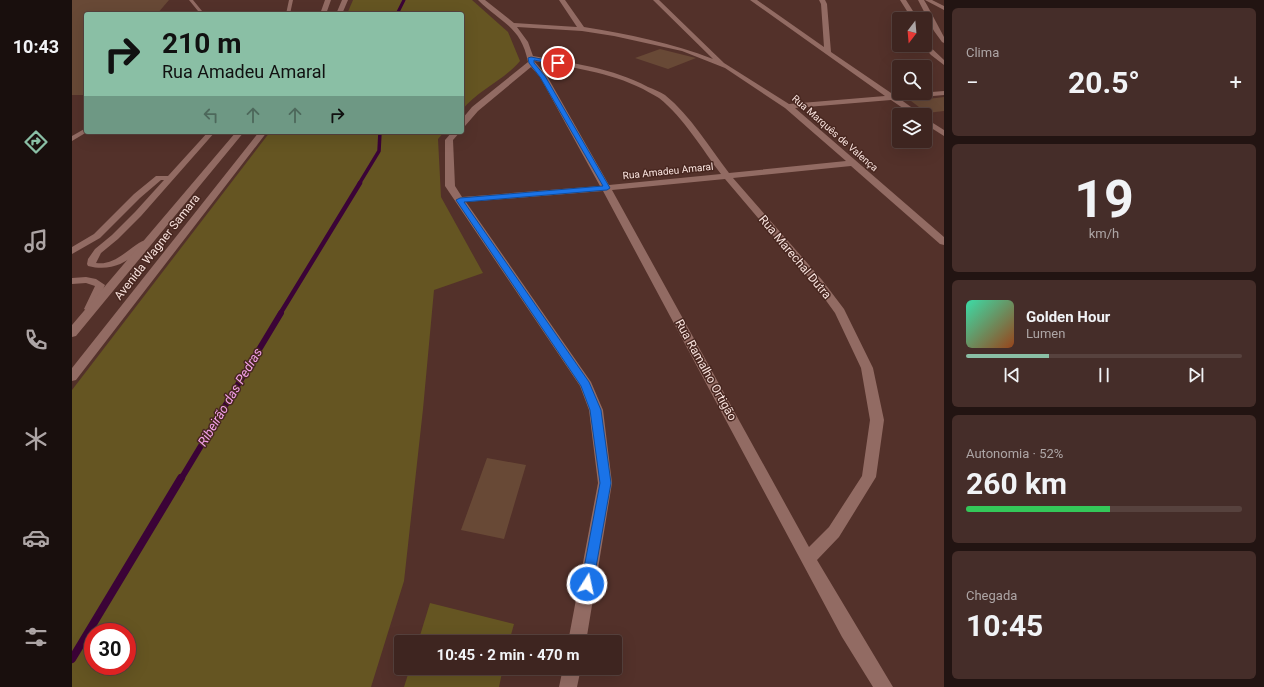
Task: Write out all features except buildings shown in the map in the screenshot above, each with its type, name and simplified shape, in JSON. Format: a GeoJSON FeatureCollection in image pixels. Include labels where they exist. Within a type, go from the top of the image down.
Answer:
{"type":"FeatureCollection","features":[{"type":"Feature","properties":{"kind":"street"},"geometry":{"type":"LineString","coordinates":[[324,12],[328,0]]}},
{"type":"Feature","properties":{"kind":"street"},"geometry":{"type":"LineString","coordinates":[[340,12],[345,0]]}},
{"type":"Feature","properties":{"kind":"street","name":"Rua Ramalho Ortigão"},"geometry":{"type":"LineString","coordinates":[[481,0],[519,31],[530,51],[531,61],[543,76],[607,188],[808,558],[869,664],[885,684]]}},
{"type":"Feature","properties":{"kind":"street"},"geometry":{"type":"LineString","coordinates":[[562,0],[582,29]]}},
{"type":"Feature","properties":{"kind":"street"},"geometry":{"type":"LineString","coordinates":[[656,0],[727,67]]}},
{"type":"Feature","properties":{"kind":"street"},"geometry":{"type":"LineString","coordinates":[[753,0],[892,96]]}},
{"type":"Feature","properties":{"kind":"street"},"geometry":{"type":"LineString","coordinates":[[822,0],[825,13],[828,52]]}},
{"type":"Feature","properties":{"kind":"street"},"geometry":{"type":"LineString","coordinates":[[903,0],[911,12]]}},
{"type":"Feature","properties":{"kind":"street"},"geometry":{"type":"LineString","coordinates":[[921,0],[926,7],[927,12]]}},
{"type":"Feature","properties":{"kind":"street"},"geometry":{"type":"LineString","coordinates":[[928,0],[944,8]]}},
{"type":"Feature","properties":{"kind":"street"},"geometry":{"type":"LineString","coordinates":[[908,6],[926,7]]}},
{"type":"Feature","properties":{"kind":"street","name":"Rua Marquês de Valença"},"geometry":{"type":"LineString","coordinates":[[513,25],[582,29],[682,49],[727,67],[788,106],[943,239]]}},
{"type":"Feature","properties":{"kind":"street"},"geometry":{"type":"LineString","coordinates":[[932,25],[944,41]]}},
{"type":"Feature","properties":{"kind":"street"},"geometry":{"type":"LineString","coordinates":[[682,49],[701,43]]}},
{"type":"Feature","properties":{"kind":"street"},"geometry":{"type":"LineString","coordinates":[[931,52],[944,63]]}},
{"type":"Feature","properties":{"kind":"street"},"geometry":{"type":"LineString","coordinates":[[464,122],[475,109],[531,61]]}},
{"type":"Feature","properties":{"kind":"street","name":"Rua Marechal Dutra"},"geometry":{"type":"LineString","coordinates":[[531,61],[584,67],[611,74],[634,82],[661,96],[680,114],[727,176],[818,282],[840,312],[867,368],[877,420],[869,477],[834,532],[808,558]]}},
{"type":"Feature","properties":{"kind":"street"},"geometry":{"type":"LineString","coordinates":[[932,94],[944,93]]}},
{"type":"Feature","properties":{"kind":"street"},"geometry":{"type":"LineString","coordinates":[[788,106],[892,97]]}},
{"type":"Feature","properties":{"kind":"street"},"geometry":{"type":"LineString","coordinates":[[897,100],[908,108]]}},
{"type":"Feature","properties":{"kind":"street"},"geometry":{"type":"LineString","coordinates":[[932,125],[944,134]]}},
{"type":"Feature","properties":{"kind":"street","name":"Avenida Wagner Samara"},"geometry":{"type":"LineString","coordinates":[[72,333],[238,134]]}},
{"type":"Feature","properties":{"kind":"street","name":"Avenida Wagner Samara"},"geometry":{"type":"LineString","coordinates":[[72,377],[261,134]]}},
{"type":"Feature","properties":{"kind":"street"},"geometry":{"type":"LineString","coordinates":[[454,134],[449,140],[448,158],[450,186],[586,385],[596,410],[605,483],[577,635]]}},
{"type":"Feature","properties":{"kind":"street","name":"Rua Amadeu Amaral"},"geometry":{"type":"LineString","coordinates":[[460,200],[607,188],[854,163]]}},
{"type":"Feature","properties":{"kind":"street"},"geometry":{"type":"LineString","coordinates":[[568,687],[571,675]]}},
{"type":"Feature","properties":{"kind":"lane"},"geometry":{"type":"LineString","coordinates":[[191,0],[200,12]]}},
{"type":"Feature","properties":{"kind":"lane"},"geometry":{"type":"LineString","coordinates":[[289,12],[292,0]]}},
{"type":"Feature","properties":{"kind":"lane"},"geometry":{"type":"LineString","coordinates":[[72,139],[84,131]]}},
{"type":"Feature","properties":{"kind":"lane"},"geometry":{"type":"LineString","coordinates":[[150,240],[120,261],[109,266],[98,267],[91,264],[92,258],[98,251],[115,237],[138,214],[169,178],[184,165],[210,134]]}},
{"type":"Feature","properties":{"kind":"lane"},"geometry":{"type":"LineString","coordinates":[[72,251],[97,236],[137,196],[160,178],[169,178]]}},
{"type":"Feature","properties":{"kind":"lane"},"geometry":{"type":"LineString","coordinates":[[72,281],[84,279],[95,281],[100,285],[94,301],[81,322]]}},
{"type":"Feature","properties":{"kind":"shaded area"},"geometry":{"type":"Polygon","coordinates":[[[353,0],[472,0],[508,32],[520,61],[464,108],[464,12],[348,12],[353,0]]]}},
{"type":"Feature","properties":{"kind":"shaded area"},"geometry":{"type":"Polygon","coordinates":[[[268,134],[442,134],[438,139],[441,197],[483,273],[434,290],[423,409],[404,581],[371,687],[72,687],[72,390],[268,134]]]}},
{"type":"Feature","properties":{"kind":"shaded area"},"geometry":{"type":"Polygon","coordinates":[[[430,603],[514,624],[511,635],[420,635],[430,603]]]}},
{"type":"Feature","properties":{"kind":"shaded area"},"geometry":{"type":"Polygon","coordinates":[[[408,675],[502,675],[499,687],[404,687],[408,675]]]}},
{"type":"Feature","properties":{"kind":"waterway","name":"Ribeirão das Pedras"},"geometry":{"type":"LineString","coordinates":[[398,12],[404,0]]}},
{"type":"Feature","properties":{"kind":"waterway","name":"Ribeirão das Pedras"},"geometry":{"type":"LineString","coordinates":[[359,184],[379,151],[380,134]]}},
{"type":"Feature","properties":{"kind":"waterway","name":"Ribeirão das Pedras"},"geometry":{"type":"LineString","coordinates":[[280,314],[360,183]]}},
{"type":"Feature","properties":{"kind":"waterway","name":"Ribeirão das Pedras"},"geometry":{"type":"LineString","coordinates":[[181,479],[281,313]]}},
{"type":"Feature","properties":{"kind":"waterway","name":"Ribeirão das Pedras"},"geometry":{"type":"LineString","coordinates":[[72,659],[181,478]]}},
{"type":"Feature","properties":{"kind":"route"},"geometry":{"type":"LineString","coordinates":[[558,63],[531,58],[532,63],[543,76],[607,188],[460,200],[586,385],[596,410],[601,440],[605,483],[587,584]]}}]}
